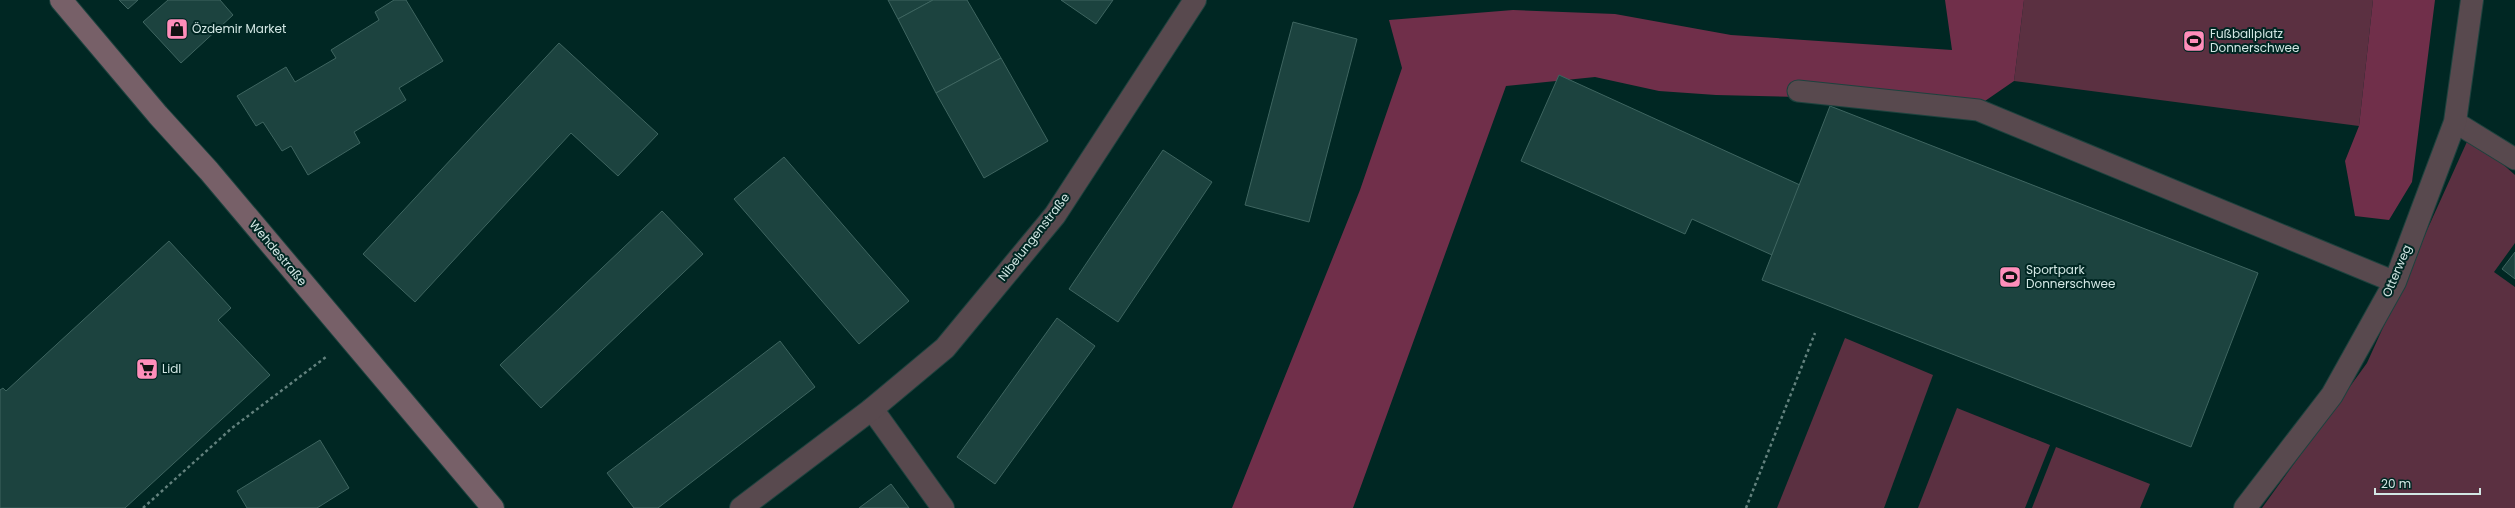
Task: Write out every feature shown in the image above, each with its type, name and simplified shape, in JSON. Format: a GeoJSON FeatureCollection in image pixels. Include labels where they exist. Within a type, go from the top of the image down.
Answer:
{"type":"FeatureCollection","features":[{"type":"Feature","properties":{"kind":"street","name":"Wehdestraße"},"geometry":{"type":"LineString","coordinates":[[61,0],[158,115],[209,171],[493,508]]}},
{"type":"Feature","properties":{"kind":"street","name":"Nibelungenstraße"},"geometry":{"type":"LineString","coordinates":[[740,508],[872,409],[945,348],[1055,214],[1195,0]]}},
{"type":"Feature","properties":{"kind":"street","name":"Otterweg"},"geometry":{"type":"LineString","coordinates":[[2245,508],[2332,395],[2395,282],[2455,122],[2472,0]]}},
{"type":"Feature","properties":{"kind":"street"},"geometry":{"type":"LineString","coordinates":[[872,409],[943,508]]}},
{"type":"Feature","properties":{"kind":"lane"},"geometry":{"type":"LineString","coordinates":[[1798,91],[1978,110],[2395,282]]}},
{"type":"Feature","properties":{"kind":"lane"},"geometry":{"type":"LineString","coordinates":[[2455,122],[2515,159]]}},
{"type":"Feature","properties":{"kind":"path"},"geometry":{"type":"LineString","coordinates":[[1746,508],[1815,333]]}},
{"type":"Feature","properties":{"kind":"path"},"geometry":{"type":"LineString","coordinates":[[143,508],[232,428],[350,338]]}},
{"type":"Feature","properties":{"kind":"shaded area"},"geometry":{"type":"Polygon","coordinates":[[[1945,0],[2024,0],[2014,81],[1985,101],[1716,95],[1659,91],[1595,77],[1506,86],[1353,508],[1232,508],[1360,190],[1402,68],[1389,20],[1513,10],[1615,14],[1731,35],[1952,50],[1945,0]]]}},
{"type":"Feature","properties":{"kind":"shaded area","name":"Fußballplatz Donnerschwee"},"geometry":{"type":"Polygon","coordinates":[[[2024,0],[2373,0],[2359,126],[2014,81],[2024,0]]]}},
{"type":"Feature","properties":{"kind":"shaded area"},"geometry":{"type":"Polygon","coordinates":[[[2373,0],[2435,0],[2412,182],[2389,220],[2355,216],[2345,161],[2359,126],[2373,0]]]}},
{"type":"Feature","properties":{"kind":"shaded area"},"geometry":{"type":"Polygon","coordinates":[[[2470,135],[2515,175],[2515,243],[2494,272],[2515,287],[2515,508],[2262,508],[2367,363],[2470,135]]]}},
{"type":"Feature","properties":{"kind":"shaded area"},"geometry":{"type":"Polygon","coordinates":[[[1845,338],[1933,375],[1884,508],[1777,508],[1845,338]]]}},
{"type":"Feature","properties":{"kind":"shaded area"},"geometry":{"type":"Polygon","coordinates":[[[1957,408],[2050,445],[2025,508],[1918,508],[1957,408]]]}},
{"type":"Feature","properties":{"kind":"shaded area"},"geometry":{"type":"Polygon","coordinates":[[[2056,447],[2150,484],[2140,508],[2032,508],[2056,447]]]}},
{"type":"Feature","properties":{"kind":"building"},"geometry":{"type":"Polygon","coordinates":[[[119,0],[138,0],[128,9],[119,0]]]}},
{"type":"Feature","properties":{"kind":"building"},"geometry":{"type":"Polygon","coordinates":[[[168,0],[220,0],[233,15],[181,63],[143,22],[168,0]]]}},
{"type":"Feature","properties":{"kind":"building"},"geometry":{"type":"Polygon","coordinates":[[[394,0],[406,0],[443,61],[399,88],[406,100],[354,132],[360,143],[308,175],[291,146],[282,151],[263,122],[256,126],[237,96],[286,67],[295,82],[336,58],[331,50],[379,20],[375,12],[394,0]]]}},
{"type":"Feature","properties":{"kind":"building"},"geometry":{"type":"Polygon","coordinates":[[[888,0],[933,0],[898,19],[888,0]]]}},
{"type":"Feature","properties":{"kind":"building"},"geometry":{"type":"Polygon","coordinates":[[[933,0],[967,0],[1001,58],[936,93],[898,19],[933,0]]]}},
{"type":"Feature","properties":{"kind":"building"},"geometry":{"type":"Polygon","coordinates":[[[1061,0],[1113,0],[1096,24],[1061,0]]]}},
{"type":"Feature","properties":{"kind":"building"},"geometry":{"type":"Polygon","coordinates":[[[1293,22],[1357,39],[1309,222],[1245,205],[1293,22]]]}},
{"type":"Feature","properties":{"kind":"building"},"geometry":{"type":"Polygon","coordinates":[[[559,43],[658,134],[618,176],[571,133],[415,302],[363,254],[559,43]]]}},
{"type":"Feature","properties":{"kind":"building"},"geometry":{"type":"Polygon","coordinates":[[[1001,58],[1048,141],[984,178],[936,93],[1001,58]]]}},
{"type":"Feature","properties":{"kind":"building"},"geometry":{"type":"Polygon","coordinates":[[[1559,75],[1800,185],[1772,255],[1692,219],[1685,234],[1521,161],[1559,75]]]}},
{"type":"Feature","properties":{"kind":"building","name":"Sportpark Donnerschwee"},"geometry":{"type":"Polygon","coordinates":[[[1830,106],[2258,273],[2191,447],[1762,280],[1830,106]]]}},
{"type":"Feature","properties":{"kind":"building"},"geometry":{"type":"Polygon","coordinates":[[[1163,150],[1212,182],[1118,322],[1069,289],[1163,150]]]}},
{"type":"Feature","properties":{"kind":"building"},"geometry":{"type":"Polygon","coordinates":[[[784,157],[909,301],[859,344],[734,199],[784,157]]]}},
{"type":"Feature","properties":{"kind":"building"},"geometry":{"type":"Polygon","coordinates":[[[662,211],[703,254],[541,408],[500,365],[662,211]]]}},
{"type":"Feature","properties":{"kind":"building","name":"Lidl"},"geometry":{"type":"Polygon","coordinates":[[[169,241],[231,308],[218,320],[270,375],[125,508],[0,508],[0,390],[3,388],[6,391],[169,241]]]}},
{"type":"Feature","properties":{"kind":"building"},"geometry":{"type":"Polygon","coordinates":[[[2515,252],[2515,279],[2502,269],[2515,252]]]}},
{"type":"Feature","properties":{"kind":"building"},"geometry":{"type":"Polygon","coordinates":[[[1057,318],[1095,346],[995,484],[957,457],[1057,318]]]}},
{"type":"Feature","properties":{"kind":"building"},"geometry":{"type":"Polygon","coordinates":[[[780,341],[815,387],[658,508],[634,508],[607,473],[780,341]]]}},
{"type":"Feature","properties":{"kind":"building"},"geometry":{"type":"Polygon","coordinates":[[[320,440],[349,488],[317,508],[247,508],[237,491],[320,440]]]}},
{"type":"Feature","properties":{"kind":"building"},"geometry":{"type":"Polygon","coordinates":[[[891,484],[909,508],[859,508],[891,484]]]}},
{"type":"Feature","properties":{"kind":"place","name":"Özdemir Market"},"geometry":{"type":"Point","coordinates":[177,29]}},
{"type":"Feature","properties":{"kind":"place","name":"Fußballplatz Donnerschwee"},"geometry":{"type":"Point","coordinates":[2194,41]}},
{"type":"Feature","properties":{"kind":"place","name":"Sportpark Donnerschwee"},"geometry":{"type":"Point","coordinates":[2010,277]}},
{"type":"Feature","properties":{"kind":"place","name":"Lidl"},"geometry":{"type":"Point","coordinates":[147,369]}}]}
